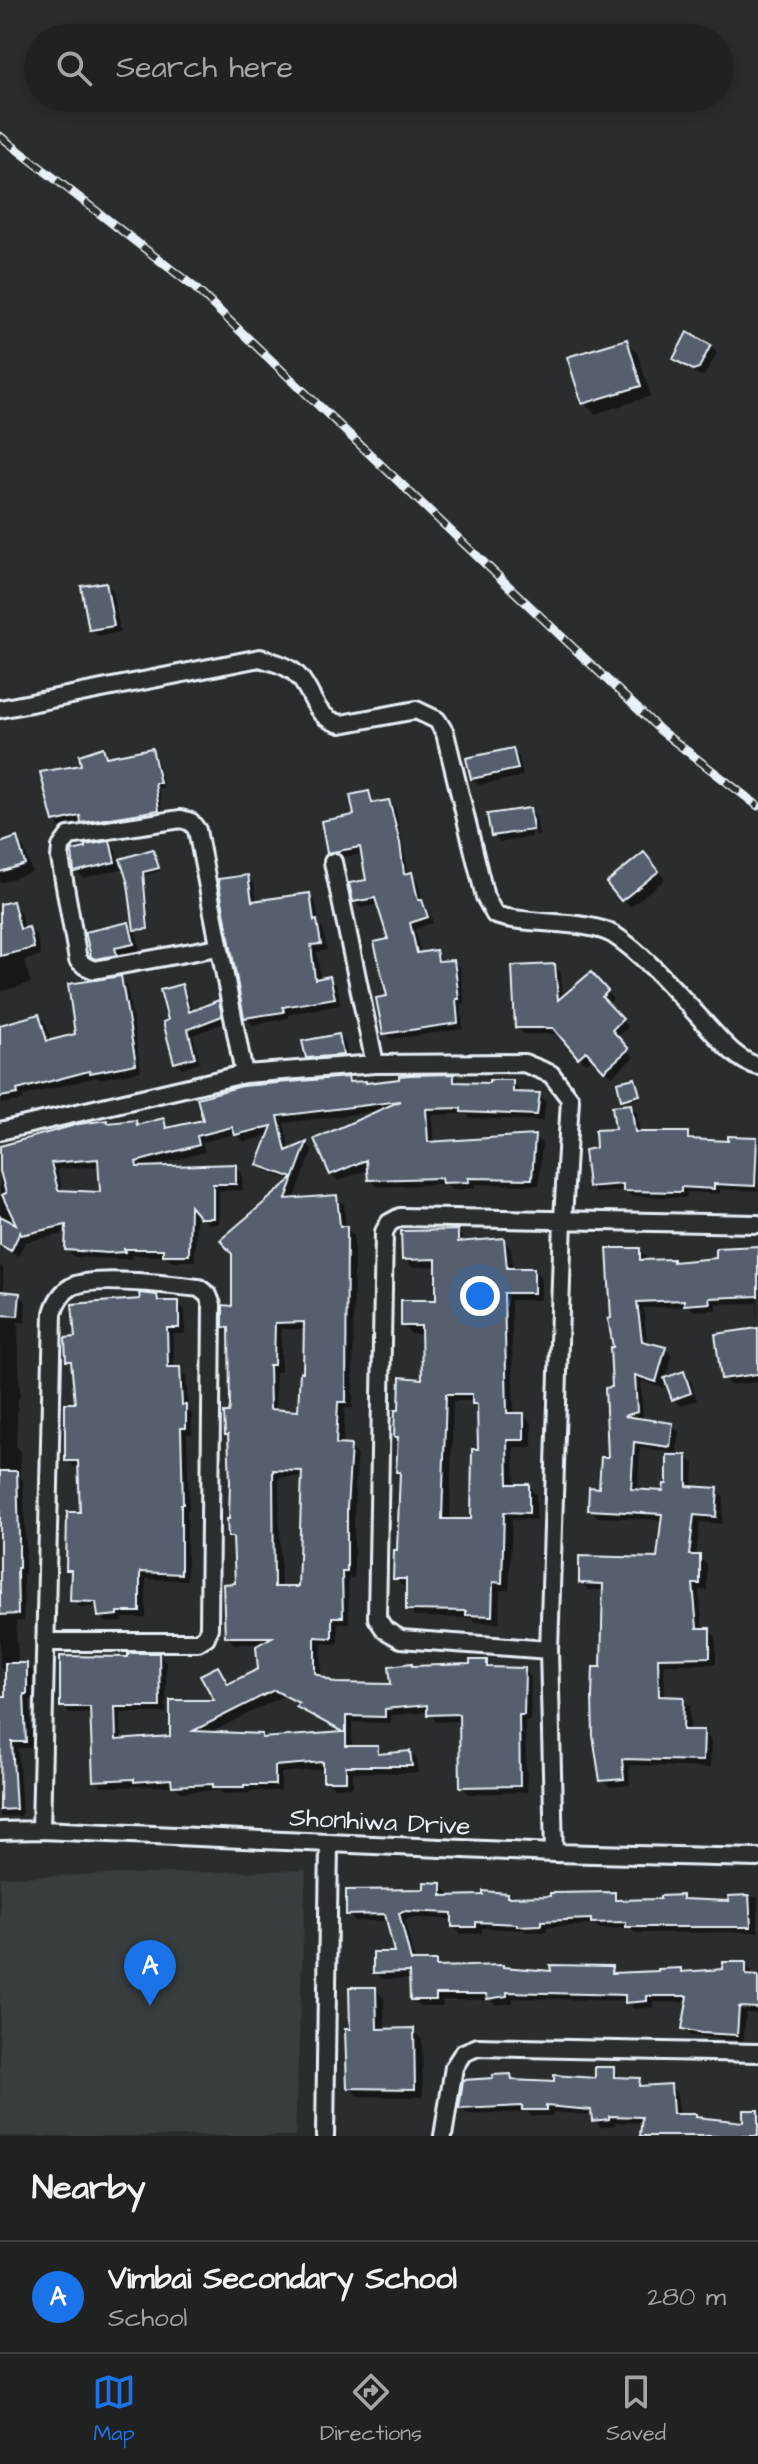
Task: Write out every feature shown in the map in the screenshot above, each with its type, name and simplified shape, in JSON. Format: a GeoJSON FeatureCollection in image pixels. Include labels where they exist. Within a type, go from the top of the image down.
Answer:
{"type":"FeatureCollection","features":[{"type":"Feature","properties":{"kind":"street"},"geometry":{"type":"LineString","coordinates":[[0,709],[260,658],[286,666],[300,678],[320,713],[329,721],[341,724],[416,710],[437,720],[445,733],[485,897],[495,915],[513,921],[601,929],[609,933],[658,973],[720,1039],[750,1064],[758,1066]]}},
{"type":"Feature","properties":{"kind":"street"},"geometry":{"type":"LineString","coordinates":[[218,947],[94,970],[85,966],[78,960],[60,858],[61,847],[69,836],[181,819],[191,822],[197,830],[244,1074]]}},
{"type":"Feature","properties":{"kind":"street"},"geometry":{"type":"LineString","coordinates":[[333,862],[375,1064]]}},
{"type":"Feature","properties":{"kind":"street"},"geometry":{"type":"LineString","coordinates":[[0,1131],[244,1074],[375,1064],[524,1063],[551,1074],[570,1099],[563,1219],[549,1650],[554,1853]]}},
{"type":"Feature","properties":{"kind":"street"},"geometry":{"type":"LineString","coordinates":[[549,1650],[401,1639],[385,1630],[377,1618],[384,1232],[389,1223],[400,1217],[758,1224]]}},
{"type":"Feature","properties":{"kind":"street"},"geometry":{"type":"LineString","coordinates":[[41,1830],[45,1642],[53,1313],[58,1298],[72,1286],[110,1281],[199,1288],[208,1295],[212,1305],[209,1628],[206,1637],[198,1642],[45,1642]]}},
{"type":"Feature","properties":{"kind":"street","name":"Shonhiwa Drive"},"geometry":{"type":"LineString","coordinates":[[0,1831],[41,1830],[554,1853],[758,1858]]}},
{"type":"Feature","properties":{"kind":"street"},"geometry":{"type":"LineString","coordinates":[[325,2136],[329,1843]]}},
{"type":"Feature","properties":{"kind":"street"},"geometry":{"type":"LineString","coordinates":[[443,2136],[454,2067],[463,2053],[478,2047],[758,2053]]}},
{"type":"Feature","properties":{"kind":"shaded area"},"geometry":{"type":"Polygon","coordinates":[[[306,1870],[295,2136],[0,2136],[0,1877],[306,1870]]]}},
{"type":"Feature","properties":{"kind":"building"},"geometry":{"type":"Polygon","coordinates":[[[687,332],[711,345],[699,368],[693,370],[673,359],[687,332]]]}},
{"type":"Feature","properties":{"kind":"building"},"geometry":{"type":"Polygon","coordinates":[[[627,339],[641,386],[582,404],[567,357],[627,339]]]}},
{"type":"Feature","properties":{"kind":"building"},"geometry":{"type":"Polygon","coordinates":[[[106,582],[114,626],[89,630],[81,586],[106,582]]]}},
{"type":"Feature","properties":{"kind":"building"},"geometry":{"type":"Polygon","coordinates":[[[103,747],[106,757],[152,748],[160,783],[155,783],[159,810],[81,823],[80,816],[53,822],[40,772],[81,765],[79,755],[103,747]]]}},
{"type":"Feature","properties":{"kind":"building"},"geometry":{"type":"Polygon","coordinates":[[[513,748],[518,769],[471,779],[466,758],[513,748]]]}},
{"type":"Feature","properties":{"kind":"building"},"geometry":{"type":"Polygon","coordinates":[[[369,791],[372,803],[389,800],[404,874],[412,872],[418,900],[422,900],[428,917],[410,923],[417,953],[436,950],[438,961],[454,960],[459,999],[456,999],[458,1023],[383,1034],[376,998],[387,996],[374,942],[388,939],[375,898],[353,902],[349,883],[366,880],[360,847],[327,853],[321,821],[354,815],[350,795],[369,791]]]}},
{"type":"Feature","properties":{"kind":"building"},"geometry":{"type":"Polygon","coordinates":[[[530,808],[533,830],[491,836],[487,814],[530,808]]]}},
{"type":"Feature","properties":{"kind":"building"},"geometry":{"type":"Polygon","coordinates":[[[17,837],[25,864],[0,872],[0,843],[17,837]]]}},
{"type":"Feature","properties":{"kind":"building"},"geometry":{"type":"Polygon","coordinates":[[[110,841],[115,862],[74,872],[72,851],[85,848],[85,845],[110,841]]]}},
{"type":"Feature","properties":{"kind":"building"},"geometry":{"type":"Polygon","coordinates":[[[153,849],[159,868],[143,872],[148,929],[134,930],[128,884],[120,859],[153,849]]]}},
{"type":"Feature","properties":{"kind":"building"},"geometry":{"type":"Polygon","coordinates":[[[644,852],[659,871],[621,901],[606,883],[644,852]]]}},
{"type":"Feature","properties":{"kind":"building"},"geometry":{"type":"Polygon","coordinates":[[[248,875],[252,901],[310,893],[321,944],[311,945],[315,979],[330,976],[335,998],[283,1007],[284,1012],[244,1018],[218,879],[248,875]]]}},
{"type":"Feature","properties":{"kind":"building"},"geometry":{"type":"Polygon","coordinates":[[[13,901],[20,929],[29,927],[34,948],[0,956],[0,904],[13,901]]]}},
{"type":"Feature","properties":{"kind":"building"},"geometry":{"type":"Polygon","coordinates":[[[129,922],[134,944],[115,948],[117,955],[91,957],[85,932],[129,922]]]}},
{"type":"Feature","properties":{"kind":"building"},"geometry":{"type":"Polygon","coordinates":[[[555,964],[558,1000],[591,972],[608,991],[602,997],[623,1019],[612,1030],[629,1049],[604,1071],[586,1051],[578,1058],[553,1028],[515,1028],[512,966],[555,964]]]}},
{"type":"Feature","properties":{"kind":"building"},"geometry":{"type":"Polygon","coordinates":[[[121,976],[136,1064],[89,1071],[0,1097],[0,1025],[39,1014],[47,1041],[75,1034],[68,984],[121,976]]]}},
{"type":"Feature","properties":{"kind":"building"},"geometry":{"type":"Polygon","coordinates":[[[182,984],[189,1012],[219,1000],[222,1016],[188,1029],[195,1057],[174,1063],[163,1022],[168,1020],[160,990],[182,984]]]}},
{"type":"Feature","properties":{"kind":"building"},"geometry":{"type":"Polygon","coordinates":[[[339,1034],[343,1055],[306,1058],[302,1041],[339,1034]]]}},
{"type":"Feature","properties":{"kind":"building"},"geometry":{"type":"Polygon","coordinates":[[[454,1074],[454,1082],[513,1080],[513,1092],[540,1093],[537,1115],[461,1112],[461,1108],[426,1109],[428,1142],[535,1135],[532,1179],[468,1178],[469,1182],[442,1183],[441,1178],[368,1180],[366,1160],[330,1175],[314,1139],[400,1101],[278,1116],[286,1151],[307,1142],[286,1199],[337,1195],[340,1226],[347,1226],[346,1402],[338,1402],[336,1444],[351,1445],[347,1572],[342,1572],[343,1617],[332,1617],[332,1638],[315,1637],[315,1673],[335,1683],[391,1684],[389,1666],[412,1663],[412,1666],[470,1664],[470,1660],[487,1660],[487,1667],[525,1668],[524,1715],[519,1715],[520,1786],[460,1787],[459,1714],[427,1715],[427,1705],[385,1709],[385,1717],[346,1716],[346,1746],[378,1746],[378,1754],[410,1751],[412,1766],[346,1766],[346,1781],[323,1781],[323,1762],[275,1766],[275,1785],[244,1787],[213,1787],[213,1784],[172,1786],[171,1779],[93,1781],[90,1707],[60,1707],[60,1656],[128,1657],[128,1653],[159,1653],[160,1707],[115,1707],[116,1740],[170,1736],[170,1700],[214,1700],[200,1675],[218,1666],[228,1684],[258,1669],[256,1646],[272,1637],[225,1637],[223,1584],[235,1583],[233,1537],[228,1537],[230,1481],[224,1413],[229,1413],[230,1406],[229,1328],[223,1327],[223,1305],[232,1306],[232,1254],[220,1240],[293,1178],[257,1165],[272,1126],[235,1135],[232,1127],[197,1136],[199,1145],[136,1162],[137,1167],[236,1164],[236,1184],[213,1184],[213,1218],[200,1218],[190,1206],[189,1255],[163,1255],[163,1249],[124,1249],[125,1252],[108,1253],[65,1250],[66,1225],[21,1235],[20,1232],[11,1251],[0,1245],[0,1216],[16,1224],[2,1195],[6,1193],[0,1171],[0,1146],[79,1124],[107,1120],[108,1123],[136,1120],[137,1125],[164,1118],[166,1128],[203,1120],[197,1098],[242,1086],[348,1077],[349,1082],[366,1083],[399,1079],[399,1076],[454,1074]],[[98,1159],[51,1163],[58,1190],[100,1192],[98,1159]],[[304,1322],[275,1323],[274,1365],[269,1365],[270,1409],[298,1411],[304,1322]],[[273,1470],[274,1587],[298,1587],[302,1471],[273,1470]],[[274,1690],[193,1731],[262,1734],[262,1738],[343,1732],[296,1707],[299,1703],[274,1690]]]}},
{"type":"Feature","properties":{"kind":"building"},"geometry":{"type":"Polygon","coordinates":[[[635,1078],[640,1095],[621,1100],[617,1082],[635,1078]]]}},
{"type":"Feature","properties":{"kind":"building"},"geometry":{"type":"Polygon","coordinates":[[[631,1104],[635,1132],[688,1132],[688,1139],[728,1141],[728,1136],[757,1137],[755,1186],[714,1184],[714,1189],[681,1187],[681,1192],[623,1191],[623,1184],[588,1187],[584,1150],[596,1148],[595,1130],[615,1129],[612,1106],[631,1104]]]}},
{"type":"Feature","properties":{"kind":"building"},"geometry":{"type":"Polygon","coordinates":[[[458,1230],[458,1242],[504,1238],[507,1268],[534,1268],[534,1293],[504,1293],[507,1413],[524,1413],[524,1440],[507,1440],[508,1484],[529,1484],[529,1513],[504,1512],[502,1583],[493,1582],[492,1616],[466,1615],[466,1611],[406,1610],[406,1579],[393,1579],[400,1472],[396,1472],[398,1437],[394,1437],[395,1410],[399,1410],[400,1377],[422,1379],[421,1326],[401,1326],[401,1300],[436,1300],[436,1259],[402,1260],[401,1231],[458,1230]],[[446,1394],[442,1519],[471,1519],[472,1449],[478,1449],[477,1404],[472,1404],[472,1394],[446,1394]]]}},
{"type":"Feature","properties":{"kind":"building"},"geometry":{"type":"Polygon","coordinates":[[[758,1246],[758,1296],[709,1298],[710,1303],[684,1305],[684,1300],[637,1302],[642,1341],[666,1347],[656,1382],[635,1375],[637,1412],[624,1416],[673,1423],[670,1447],[634,1442],[631,1489],[663,1491],[664,1484],[667,1484],[667,1455],[687,1455],[687,1486],[718,1488],[716,1517],[694,1515],[689,1555],[700,1555],[700,1584],[693,1584],[697,1628],[710,1628],[710,1657],[658,1658],[659,1696],[684,1697],[683,1730],[704,1730],[703,1761],[622,1759],[624,1779],[600,1781],[593,1736],[592,1697],[593,1667],[601,1667],[603,1584],[579,1583],[579,1556],[657,1558],[662,1514],[588,1510],[589,1487],[599,1488],[601,1457],[608,1457],[605,1388],[612,1387],[610,1347],[613,1347],[608,1319],[611,1318],[607,1248],[640,1248],[640,1260],[673,1259],[673,1262],[716,1258],[716,1248],[758,1246]]]}},
{"type":"Feature","properties":{"kind":"building"},"geometry":{"type":"Polygon","coordinates":[[[0,1291],[20,1293],[18,1316],[0,1315],[0,1291]]]}},
{"type":"Feature","properties":{"kind":"building"},"geometry":{"type":"Polygon","coordinates":[[[139,1293],[157,1295],[158,1301],[179,1301],[179,1328],[167,1328],[168,1367],[180,1367],[182,1405],[186,1405],[186,1428],[181,1428],[181,1574],[140,1572],[140,1612],[118,1612],[118,1615],[98,1617],[96,1602],[70,1601],[71,1570],[66,1570],[67,1512],[80,1512],[78,1461],[65,1461],[65,1403],[75,1403],[71,1361],[66,1361],[65,1338],[75,1337],[72,1304],[140,1299],[139,1293]]]}},
{"type":"Feature","properties":{"kind":"building"},"geometry":{"type":"Polygon","coordinates":[[[758,1328],[758,1374],[721,1379],[715,1334],[758,1328]]]}},
{"type":"Feature","properties":{"kind":"building"},"geometry":{"type":"Polygon","coordinates":[[[684,1371],[691,1393],[672,1400],[664,1378],[684,1371]]]}},
{"type":"Feature","properties":{"kind":"building"},"geometry":{"type":"Polygon","coordinates":[[[0,1471],[17,1471],[18,1614],[0,1615],[0,1471]]]}},
{"type":"Feature","properties":{"kind":"building"},"geometry":{"type":"Polygon","coordinates":[[[5,1663],[27,1663],[27,1694],[24,1694],[26,1742],[12,1742],[16,1809],[0,1810],[1,1696],[5,1696],[5,1663]]]}},
{"type":"Feature","properties":{"kind":"building"},"geometry":{"type":"Polygon","coordinates":[[[424,1882],[442,1883],[442,1896],[483,1895],[483,1891],[507,1893],[507,1897],[615,1892],[615,1900],[682,1895],[682,1899],[729,1901],[728,1896],[749,1895],[751,1927],[626,1927],[626,1922],[591,1923],[591,1919],[541,1921],[541,1925],[517,1926],[476,1922],[476,1927],[452,1927],[452,1913],[399,1913],[411,1961],[436,1961],[436,1967],[503,1965],[551,1971],[550,1965],[612,1966],[612,1973],[681,1968],[681,1972],[723,1969],[723,1962],[746,1962],[746,1975],[758,1976],[758,2008],[739,2007],[737,2035],[682,2029],[688,1996],[647,1996],[647,2001],[625,2003],[625,1995],[507,1992],[507,1996],[487,1999],[486,1994],[436,1994],[436,2000],[410,2000],[409,1972],[373,1973],[373,1952],[394,1952],[385,1914],[346,1915],[346,1890],[424,1889],[424,1882]]]}},
{"type":"Feature","properties":{"kind":"building"},"geometry":{"type":"Polygon","coordinates":[[[349,1987],[376,1987],[377,2029],[414,2028],[415,2089],[347,2088],[345,2029],[350,2029],[349,1987]]]}},
{"type":"Feature","properties":{"kind":"building"},"geometry":{"type":"Polygon","coordinates":[[[595,2067],[614,2067],[614,2077],[640,2078],[639,2086],[671,2084],[673,2114],[696,2114],[696,2117],[743,2122],[743,2110],[758,2110],[758,2136],[640,2136],[642,2117],[609,2116],[609,2119],[592,2121],[591,2110],[546,2106],[546,2110],[522,2110],[522,2106],[459,2109],[463,2080],[511,2074],[512,2080],[554,2082],[554,2075],[595,2078],[595,2067]]]}},
{"type":"Feature","properties":{"kind":"railway"},"geometry":{"type":"LineString","coordinates":[[0,136],[194,287],[661,731],[758,806]]}},
{"type":"Feature","properties":{"kind":"place","name":"Vimbai Secondary School"},"geometry":{"type":"Point","coordinates":[150,2006]}}]}
